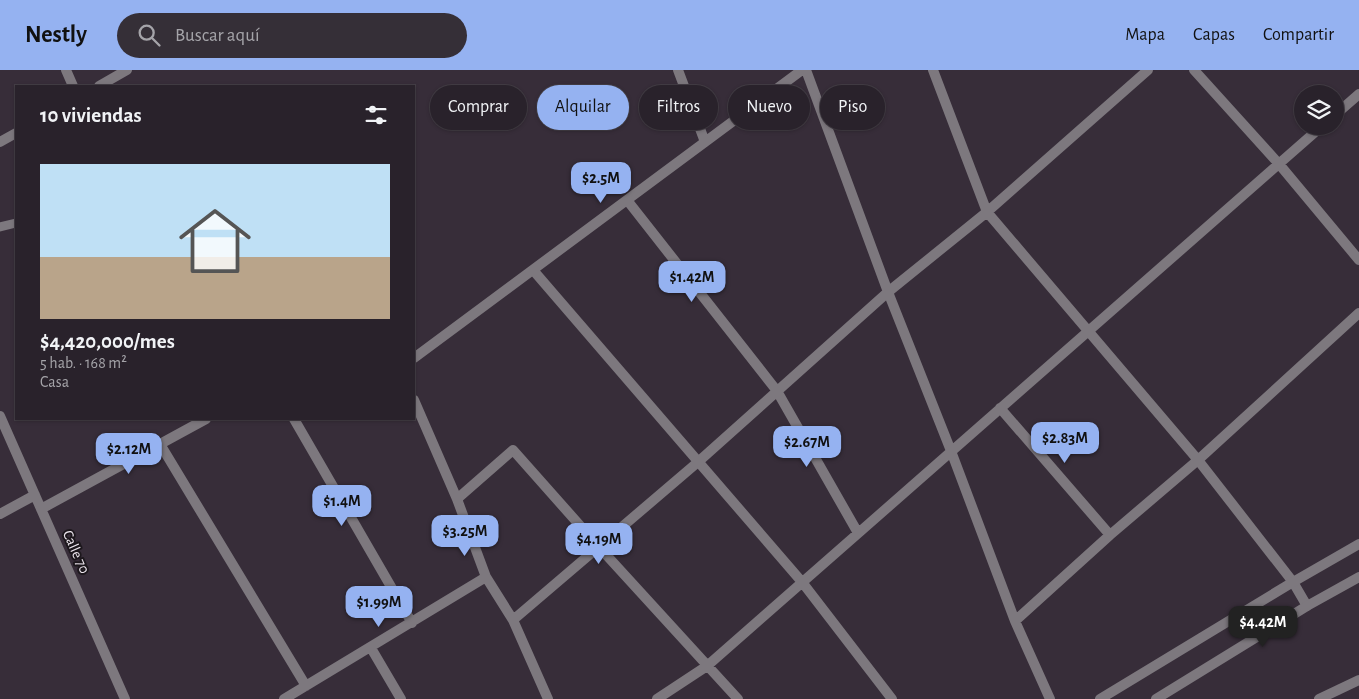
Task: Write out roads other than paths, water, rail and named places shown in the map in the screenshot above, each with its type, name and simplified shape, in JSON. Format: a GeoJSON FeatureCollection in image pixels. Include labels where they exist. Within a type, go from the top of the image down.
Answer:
{"type":"FeatureCollection","features":[{"type":"Feature","properties":{"kind":"street"},"geometry":{"type":"LineString","coordinates":[[66,70],[73,85]]}},
{"type":"Feature","properties":{"kind":"street"},"geometry":{"type":"LineString","coordinates":[[101,85],[127,70]]}},
{"type":"Feature","properties":{"kind":"street"},"geometry":{"type":"LineString","coordinates":[[678,70],[705,142]]}},
{"type":"Feature","properties":{"kind":"street"},"geometry":{"type":"LineString","coordinates":[[415,357],[804,70],[1015,621],[1050,699]]}},
{"type":"Feature","properties":{"kind":"street"},"geometry":{"type":"LineString","coordinates":[[933,70],[986,212],[1198,460],[1294,582],[1307,606]]}},
{"type":"Feature","properties":{"kind":"street"},"geometry":{"type":"LineString","coordinates":[[513,620],[698,462],[888,292],[986,212],[1148,70]]}},
{"type":"Feature","properties":{"kind":"street"},"geometry":{"type":"LineString","coordinates":[[1194,70],[1357,253]]}},
{"type":"Feature","properties":{"kind":"street"},"geometry":{"type":"LineString","coordinates":[[1344,107],[1359,94]]}},
{"type":"Feature","properties":{"kind":"street"},"geometry":{"type":"LineString","coordinates":[[0,142],[15,134]]}},
{"type":"Feature","properties":{"kind":"street"},"geometry":{"type":"LineString","coordinates":[[657,699],[707,666],[1312,135]]}},
{"type":"Feature","properties":{"kind":"street"},"geometry":{"type":"LineString","coordinates":[[627,200],[777,391],[858,533]]}},
{"type":"Feature","properties":{"kind":"street"},"geometry":{"type":"LineString","coordinates":[[533,270],[802,582],[892,699]]}},
{"type":"Feature","properties":{"kind":"street"},"geometry":{"type":"LineString","coordinates":[[1015,621],[1110,535],[1198,460],[1359,313]]}},
{"type":"Feature","properties":{"kind":"street"},"geometry":{"type":"LineString","coordinates":[[415,402],[457,499],[486,578],[513,620],[548,699]]}},
{"type":"Feature","properties":{"kind":"street"},"geometry":{"type":"LineString","coordinates":[[1000,408],[1110,535]]}},
{"type":"Feature","properties":{"kind":"street","name":"Calle 70"},"geometry":{"type":"LineString","coordinates":[[0,416],[125,699]]}},
{"type":"Feature","properties":{"kind":"street"},"geometry":{"type":"LineString","coordinates":[[41,509],[204,420]]}},
{"type":"Feature","properties":{"kind":"street"},"geometry":{"type":"LineString","coordinates":[[295,420],[412,623]]}},
{"type":"Feature","properties":{"kind":"street"},"geometry":{"type":"LineString","coordinates":[[160,444],[306,686]]}},
{"type":"Feature","properties":{"kind":"street"},"geometry":{"type":"LineString","coordinates":[[457,499],[513,450],[738,699]]}},
{"type":"Feature","properties":{"kind":"street"},"geometry":{"type":"LineString","coordinates":[[0,514],[35,495]]}},
{"type":"Feature","properties":{"kind":"street"},"geometry":{"type":"LineString","coordinates":[[1100,699],[1359,544]]}},
{"type":"Feature","properties":{"kind":"street"},"geometry":{"type":"LineString","coordinates":[[1156,699],[1307,606],[1359,577]]}},
{"type":"Feature","properties":{"kind":"street"},"geometry":{"type":"LineString","coordinates":[[284,699],[486,578]]}},
{"type":"Feature","properties":{"kind":"street"},"geometry":{"type":"LineString","coordinates":[[371,648],[401,699]]}},
{"type":"Feature","properties":{"kind":"street"},"geometry":{"type":"LineString","coordinates":[[1319,699],[1359,680]]}},
{"type":"Feature","properties":{"kind":"lane"},"geometry":{"type":"LineString","coordinates":[[0,227],[15,222]]}}]}
